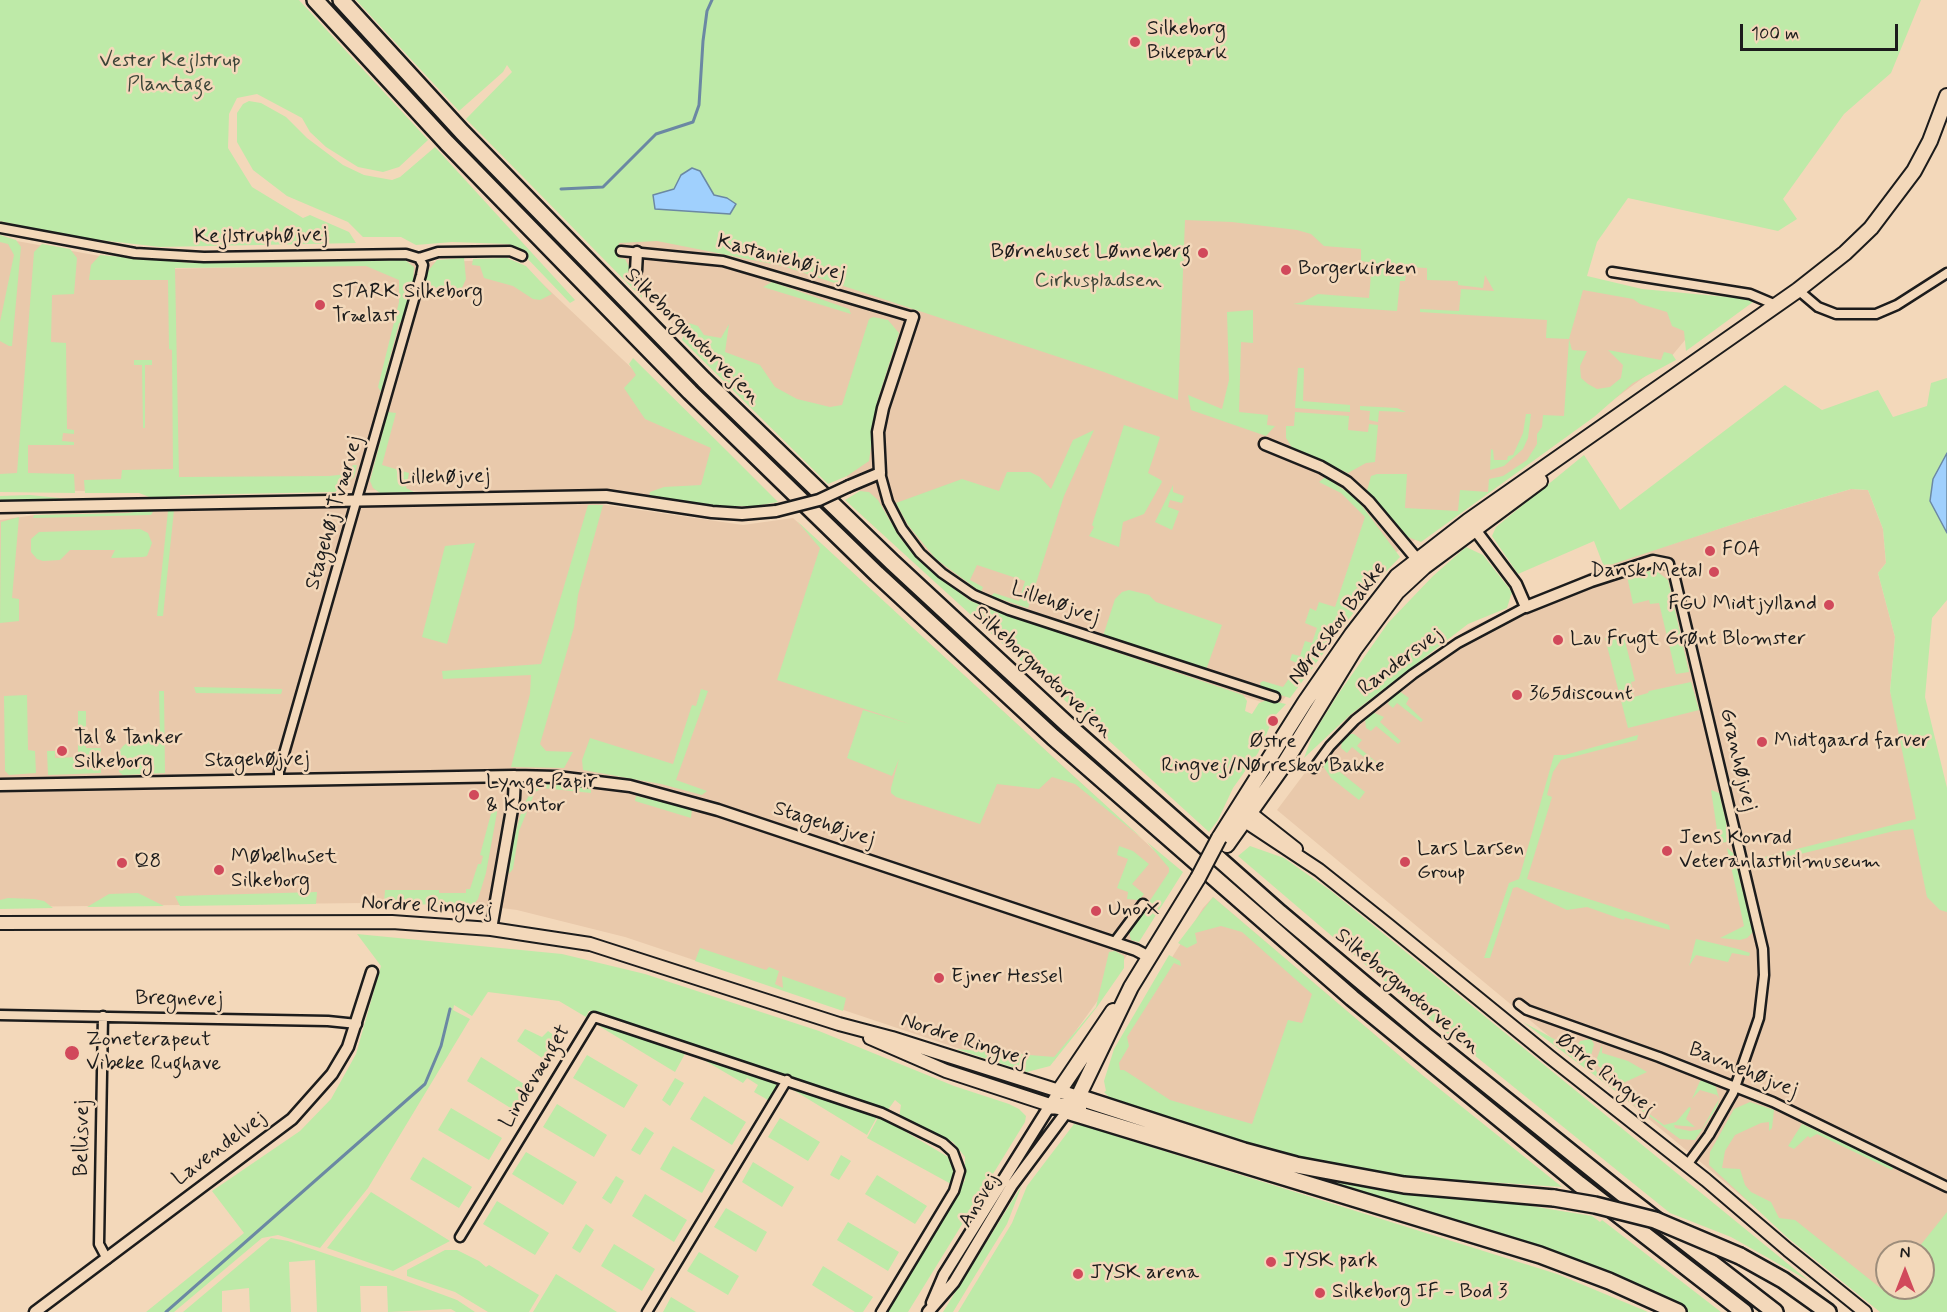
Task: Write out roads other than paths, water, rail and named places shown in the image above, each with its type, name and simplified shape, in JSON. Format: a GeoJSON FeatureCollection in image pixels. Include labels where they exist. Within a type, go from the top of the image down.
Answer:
{"type":"FeatureCollection","features":[{"type":"Feature","properties":{"kind":"highway","name":"Silkeborgmotorvejen"},"geometry":{"type":"LineString","coordinates":[[315,0],[447,143],[690,392],[877,574],[1044,729],[1352,998],[1579,1184],[1744,1312]]}},
{"type":"Feature","properties":{"kind":"highway","name":"Silkeborgmotorvejen"},"geometry":{"type":"LineString","coordinates":[[341,0],[462,132],[704,380],[876,547],[1069,726],[1264,899],[1425,1035],[1624,1195],[1775,1312]]}},
{"type":"Feature","properties":{"kind":"highway"},"geometry":{"type":"LineString","coordinates":[[1055,1098],[1540,1255],[1609,1281],[1678,1312]]}},
{"type":"Feature","properties":{"kind":"highway"},"geometry":{"type":"LineString","coordinates":[[1072,1104],[1162,1131],[1296,1166],[1381,1181],[1554,1198],[1595,1205],[1655,1220],[1740,1256],[1782,1280],[1828,1312]]}},
{"type":"Feature","properties":{"kind":"main road","name":"Nørreskov Bakke"},"geometry":{"type":"LineString","coordinates":[[1244,813],[1341,650],[1387,588],[1566,453],[1797,290],[1865,234],[1896,199],[1930,141],[1947,96]]}},
{"type":"Feature","properties":{"kind":"main road","name":"Nørreskov Bakke"},"geometry":{"type":"LineString","coordinates":[[1072,1104],[1131,987],[1196,880],[1244,813],[1281,769],[1354,650],[1420,563]]}},
{"type":"Feature","properties":{"kind":"main road","name":"Østre Ringvej"},"geometry":{"type":"LineString","coordinates":[[1244,813],[1319,870],[1688,1165],[1866,1312]]}},
{"type":"Feature","properties":{"kind":"main road","name":"Nordre Ringvej"},"geometry":{"type":"LineString","coordinates":[[0,923],[350,922],[491,929],[590,944],[839,1024],[1055,1098]]}},
{"type":"Feature","properties":{"kind":"main road","name":"Nørreskov Bakke"},"geometry":{"type":"LineString","coordinates":[[1055,1098],[1094,1036],[1131,987]]}},
{"type":"Feature","properties":{"kind":"main road","name":"Nordre Ringvej"},"geometry":{"type":"LineString","coordinates":[[839,1024],[946,1071],[1055,1098]]}},
{"type":"Feature","properties":{"kind":"street","name":"Kejlstruphøjvej"},"geometry":{"type":"LineString","coordinates":[[0,228],[135,253],[204,257],[406,254],[419,258],[438,252],[510,251],[522,256]]}},
{"type":"Feature","properties":{"kind":"street","name":"Kastaniehøjvej"},"geometry":{"type":"LineString","coordinates":[[621,251],[723,261],[913,317]]}},
{"type":"Feature","properties":{"kind":"street"},"geometry":{"type":"LineString","coordinates":[[636,271],[637,252]]}},
{"type":"Feature","properties":{"kind":"street","name":"Stagehøj Tværvej"},"geometry":{"type":"LineString","coordinates":[[279,780],[279,771],[421,275],[423,265],[419,258]]}},
{"type":"Feature","properties":{"kind":"street"},"geometry":{"type":"LineString","coordinates":[[1612,272],[1750,294],[1776,305]]}},
{"type":"Feature","properties":{"kind":"street"},"geometry":{"type":"LineString","coordinates":[[1797,290],[1818,308],[1836,314],[1876,314],[1897,305],[1947,273]]}},
{"type":"Feature","properties":{"kind":"street","name":"Lillehøjvej"},"geometry":{"type":"LineString","coordinates":[[913,317],[878,432],[880,472],[893,511],[902,529],[920,553],[942,573],[974,595],[1009,610],[1275,697]]}},
{"type":"Feature","properties":{"kind":"street"},"geometry":{"type":"LineString","coordinates":[[1265,444],[1321,467],[1347,482],[1369,502],[1420,563]]}},
{"type":"Feature","properties":{"kind":"street","name":"Lillehøjvej"},"geometry":{"type":"LineString","coordinates":[[0,507],[606,496],[712,512],[742,514],[776,512],[819,500],[880,472]]}},
{"type":"Feature","properties":{"kind":"street"},"geometry":{"type":"LineString","coordinates":[[1472,525],[1516,584],[1526,607]]}},
{"type":"Feature","properties":{"kind":"street","name":"Randersvej"},"geometry":{"type":"LineString","coordinates":[[1314,768],[1330,746],[1352,723],[1413,674],[1458,643],[1526,607],[1591,581],[1653,561],[1668,564]]}},
{"type":"Feature","properties":{"kind":"street","name":"Granhøjvej"},"geometry":{"type":"LineString","coordinates":[[1668,564],[1674,574],[1763,949],[1764,975],[1759,1018],[1735,1086],[1709,1135],[1688,1165]]}},
{"type":"Feature","properties":{"kind":"street"},"geometry":{"type":"LineString","coordinates":[[491,929],[514,798],[515,776]]}},
{"type":"Feature","properties":{"kind":"street","name":"Stagehøjvej"},"geometry":{"type":"LineString","coordinates":[[0,785],[515,776],[598,782],[669,795],[1114,943],[1149,957]]}},
{"type":"Feature","properties":{"kind":"street"},"geometry":{"type":"LineString","coordinates":[[1114,943],[1143,904]]}},
{"type":"Feature","properties":{"kind":"street","name":"Lavendelvej"},"geometry":{"type":"LineString","coordinates":[[35,1312],[292,1119],[332,1074],[348,1047],[372,972]]}},
{"type":"Feature","properties":{"kind":"street","name":"Bavnehøjvej"},"geometry":{"type":"LineString","coordinates":[[1519,1004],[1537,1014],[1735,1086],[1810,1118],[1947,1187]]}},
{"type":"Feature","properties":{"kind":"street","name":"Bregnevej"},"geometry":{"type":"LineString","coordinates":[[0,1015],[328,1021],[357,1024]]}},
{"type":"Feature","properties":{"kind":"street","name":"Bellisvej"},"geometry":{"type":"LineString","coordinates":[[103,1016],[99,1244],[107,1259]]}},
{"type":"Feature","properties":{"kind":"street","name":"Lindevænget"},"geometry":{"type":"LineString","coordinates":[[460,1237],[594,1017],[882,1113],[943,1143],[958,1160],[959,1180],[881,1312]]}},
{"type":"Feature","properties":{"kind":"street"},"geometry":{"type":"LineString","coordinates":[[647,1312],[787,1080]]}},
{"type":"Feature","properties":{"kind":"street","name":"Ansvej"},"geometry":{"type":"LineString","coordinates":[[1055,1098],[944,1275],[928,1312],[954,1282],[1012,1185],[1072,1104]]}},
{"type":"Feature","properties":{"kind":"water"},"geometry":{"type":"Polygon","coordinates":[[[692,168],[700,171],[714,195],[727,198],[736,204],[730,214],[655,209],[653,195],[674,189],[681,175],[692,168]]]}},
{"type":"Feature","properties":{"kind":"water"},"geometry":{"type":"Polygon","coordinates":[[[1947,453],[1947,533],[1930,501],[1933,479],[1947,453]]]}},
{"type":"Feature","properties":{"kind":"waterway"},"geometry":{"type":"LineString","coordinates":[[561,189],[603,187],[656,134],[693,122],[699,105],[703,41],[707,11],[712,0]]}},
{"type":"Feature","properties":{"kind":"waterway"},"geometry":{"type":"LineString","coordinates":[[166,1312],[425,1084],[441,1046],[450,1009]]}},
{"type":"Feature","properties":{"kind":"place","name":"Silkeborg Bikepark"},"geometry":{"type":"Point","coordinates":[1135,42]}},
{"type":"Feature","properties":{"kind":"place","name":"Børnehuset Lønneberg"},"geometry":{"type":"Point","coordinates":[1203,253]}},
{"type":"Feature","properties":{"kind":"place","name":"Borgerkirken"},"geometry":{"type":"Point","coordinates":[1286,270]}},
{"type":"Feature","properties":{"kind":"place","name":"STARK Silkeborg Trælast"},"geometry":{"type":"Point","coordinates":[320,305]}},
{"type":"Feature","properties":{"kind":"place","name":"FOA"},"geometry":{"type":"Point","coordinates":[1710,551]}},
{"type":"Feature","properties":{"kind":"place","name":"Dansk Metal"},"geometry":{"type":"Point","coordinates":[1714,572]}},
{"type":"Feature","properties":{"kind":"place","name":"FGU Midtjylland"},"geometry":{"type":"Point","coordinates":[1829,605]}},
{"type":"Feature","properties":{"kind":"place","name":"Lau Frugt Grønt Blomster"},"geometry":{"type":"Point","coordinates":[1558,640]}},
{"type":"Feature","properties":{"kind":"place","name":"365discount"},"geometry":{"type":"Point","coordinates":[1517,695]}},
{"type":"Feature","properties":{"kind":"place","name":"Østre Ringvej/Nørreskov Bakke"},"geometry":{"type":"Point","coordinates":[1273,721]}},
{"type":"Feature","properties":{"kind":"place","name":"Midtgaard farver"},"geometry":{"type":"Point","coordinates":[1762,742]}},
{"type":"Feature","properties":{"kind":"place","name":"Tal & Tanker Silkeborg"},"geometry":{"type":"Point","coordinates":[62,751]}},
{"type":"Feature","properties":{"kind":"place","name":"Lynge Papir & Kontor"},"geometry":{"type":"Point","coordinates":[474,795]}},
{"type":"Feature","properties":{"kind":"place","name":"Jens Konrad Veteranlastbilmuseum"},"geometry":{"type":"Point","coordinates":[1667,851]}},
{"type":"Feature","properties":{"kind":"place","name":"Lars Larsen Group"},"geometry":{"type":"Point","coordinates":[1405,862]}},
{"type":"Feature","properties":{"kind":"place","name":"Q8"},"geometry":{"type":"Point","coordinates":[122,863]}},
{"type":"Feature","properties":{"kind":"place","name":"Møbelhuset Silkeborg"},"geometry":{"type":"Point","coordinates":[219,870]}},
{"type":"Feature","properties":{"kind":"place","name":"Uno X"},"geometry":{"type":"Point","coordinates":[1096,911]}},
{"type":"Feature","properties":{"kind":"place","name":"Ejner Hessel"},"geometry":{"type":"Point","coordinates":[939,978]}},
{"type":"Feature","properties":{"kind":"place","name":"Zoneterapeut Vibeke Rughave"},"geometry":{"type":"Point","coordinates":[72,1053]}},
{"type":"Feature","properties":{"kind":"place","name":"JYSK park"},"geometry":{"type":"Point","coordinates":[1271,1262]}},
{"type":"Feature","properties":{"kind":"place","name":"JYSK arena"},"geometry":{"type":"Point","coordinates":[1078,1274]}},
{"type":"Feature","properties":{"kind":"place","name":"Silkeborg IF - Bod 3"},"geometry":{"type":"Point","coordinates":[1320,1293]}},
{"type":"Feature","properties":{"kind":"park label","name":"Vester Kejlstrup Plantage"},"geometry":{"type":"Point","coordinates":[170,74]}},
{"type":"Feature","properties":{"kind":"park label","name":"Cirkuspladsen"},"geometry":{"type":"Point","coordinates":[1098,282]}}]}
